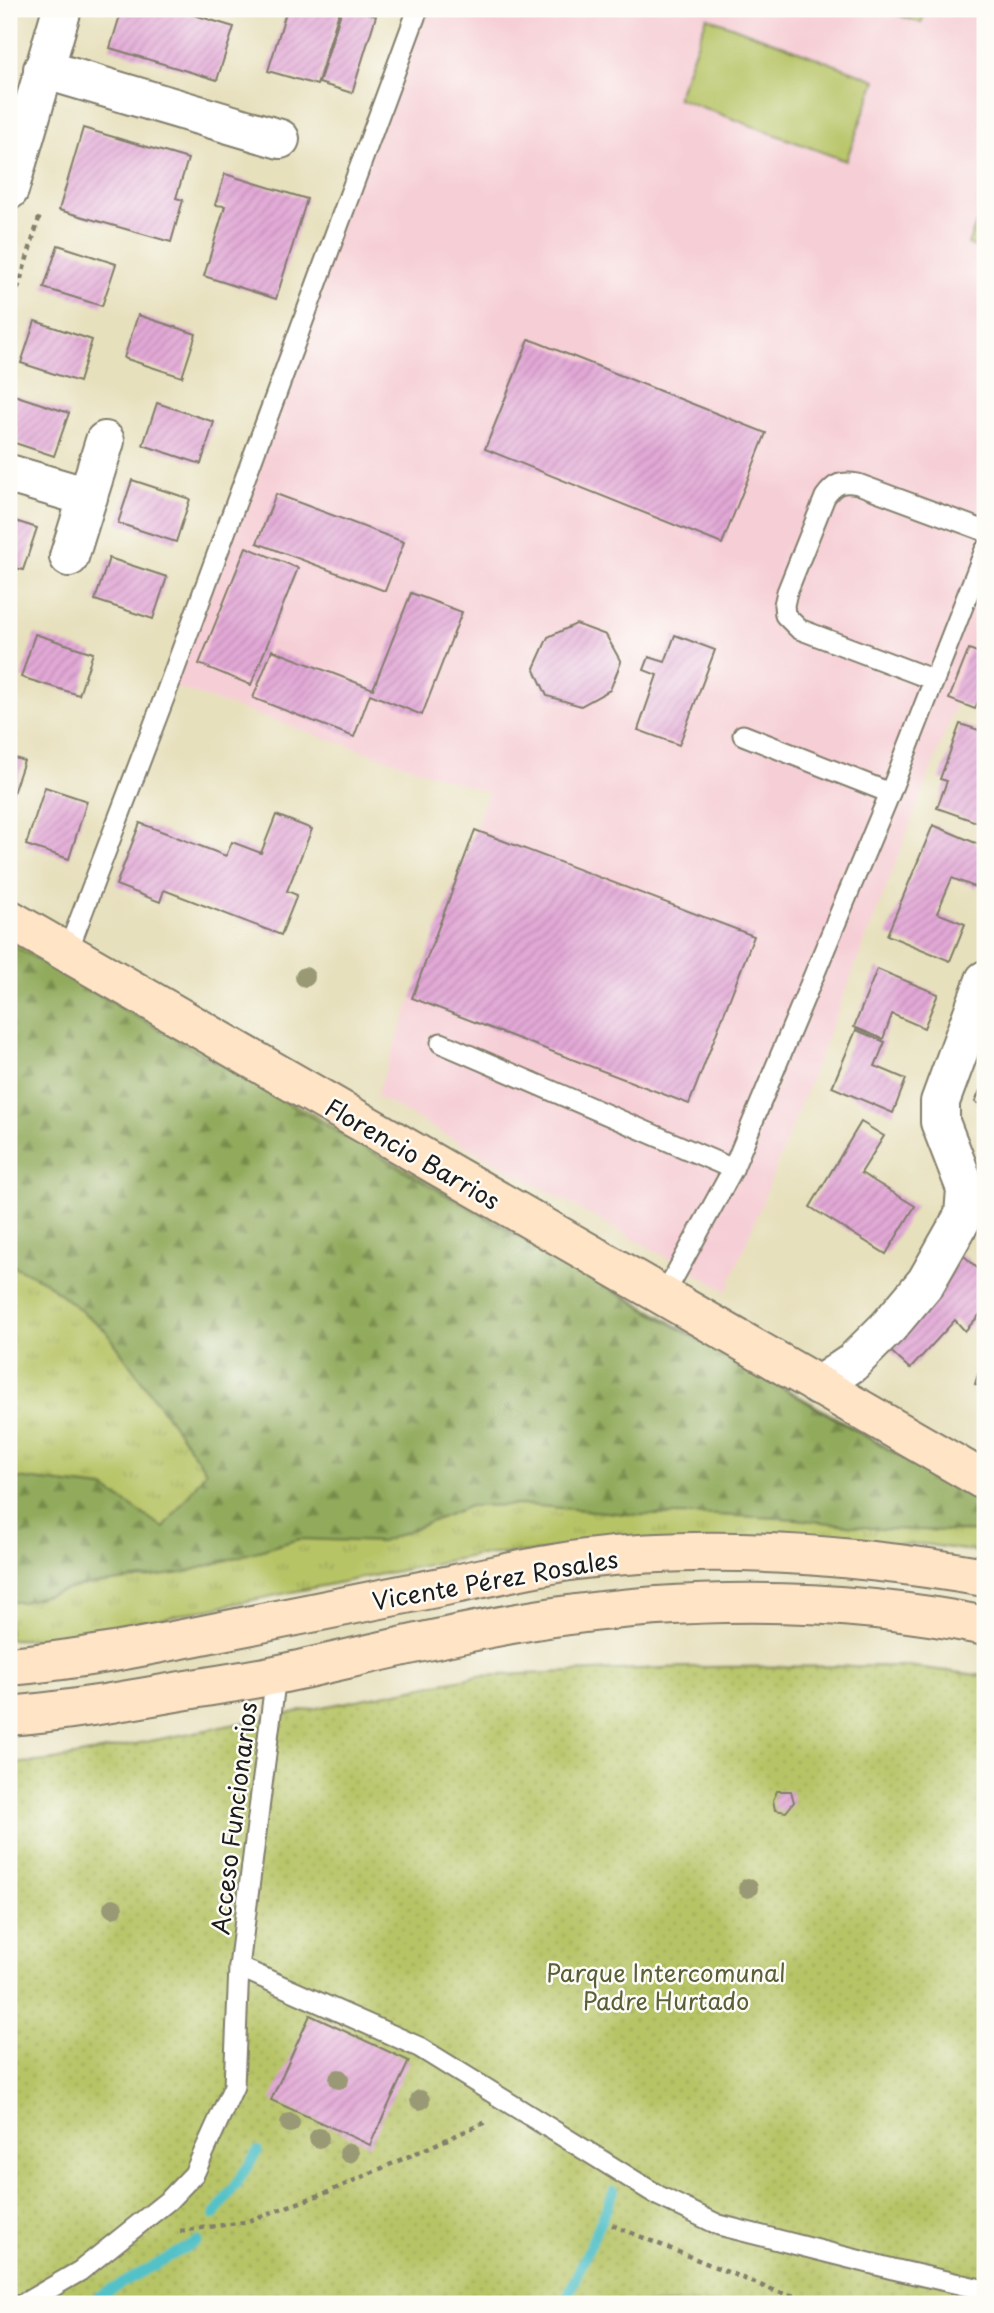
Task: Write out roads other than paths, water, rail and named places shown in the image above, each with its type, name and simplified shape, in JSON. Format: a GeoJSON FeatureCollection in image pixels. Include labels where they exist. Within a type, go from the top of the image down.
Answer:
{"type":"FeatureCollection","features":[{"type":"Feature","properties":{"kind":"main road","name":"Florencio Barrios"},"geometry":{"type":"LineString","coordinates":[[9,919],[985,1481]]}},
{"type":"Feature","properties":{"kind":"main road","name":"Vicente Pérez Rosales"},"geometry":{"type":"LineString","coordinates":[[9,1666],[41,1664],[120,1651],[536,1567],[633,1554],[696,1551],[789,1555],[892,1564],[985,1577]]}},
{"type":"Feature","properties":{"kind":"main road","name":"Vicente Pérez Rosales"},"geometry":{"type":"LineString","coordinates":[[9,1716],[102,1705],[276,1675],[491,1628],[613,1610],[750,1603],[824,1606],[898,1612],[985,1626]]}},
{"type":"Feature","properties":{"kind":"street"},"geometry":{"type":"LineString","coordinates":[[9,190],[62,9]]}},
{"type":"Feature","properties":{"kind":"street"},"geometry":{"type":"LineString","coordinates":[[43,69],[280,139]]}},
{"type":"Feature","properties":{"kind":"street"},"geometry":{"type":"LineString","coordinates":[[69,557],[106,441]]}},
{"type":"Feature","properties":{"kind":"street"},"geometry":{"type":"LineString","coordinates":[[9,474],[88,497]]}},
{"type":"Feature","properties":{"kind":"street"},"geometry":{"type":"LineString","coordinates":[[818,1386],[852,1363],[889,1326],[926,1282],[964,1215],[966,1189],[940,1122],[940,1102],[985,980]]}},
{"type":"Feature","properties":{"kind":"lane"},"geometry":{"type":"LineString","coordinates":[[67,953],[171,680],[418,9]]}},
{"type":"Feature","properties":{"kind":"lane"},"geometry":{"type":"LineString","coordinates":[[934,680],[799,629],[789,622],[785,615],[787,592],[825,496],[834,485],[843,482],[858,484],[985,531]]}},
{"type":"Feature","properties":{"kind":"lane"},"geometry":{"type":"LineString","coordinates":[[663,1297],[733,1169],[890,793],[985,550]]}},
{"type":"Feature","properties":{"kind":"lane"},"geometry":{"type":"LineString","coordinates":[[743,735],[890,793]]}},
{"type":"Feature","properties":{"kind":"lane"},"geometry":{"type":"LineString","coordinates":[[440,1043],[733,1169]]}},
{"type":"Feature","properties":{"kind":"lane","name":"Acceso Funcionarios"},"geometry":{"type":"LineString","coordinates":[[23,2304],[80,2271],[169,2200],[194,2174],[234,2086],[239,1967],[276,1675]]}},
{"type":"Feature","properties":{"kind":"lane"},"geometry":{"type":"LineString","coordinates":[[239,1967],[419,2047],[659,2196],[719,2225],[985,2290]]}},
{"type":"Feature","properties":{"kind":"waterway"},"geometry":{"type":"LineString","coordinates":[[215,2215],[258,2151]]}},
{"type":"Feature","properties":{"kind":"waterway"},"geometry":{"type":"LineString","coordinates":[[564,2304],[614,2191]]}},
{"type":"Feature","properties":{"kind":"waterway"},"geometry":{"type":"LineString","coordinates":[[85,2304],[198,2241]]}},
{"type":"Feature","properties":{"kind":"park label","name":"Parque Intercomunal Padre Hurtado"},"geometry":{"type":"Point","coordinates":[666,1986]}}]}
